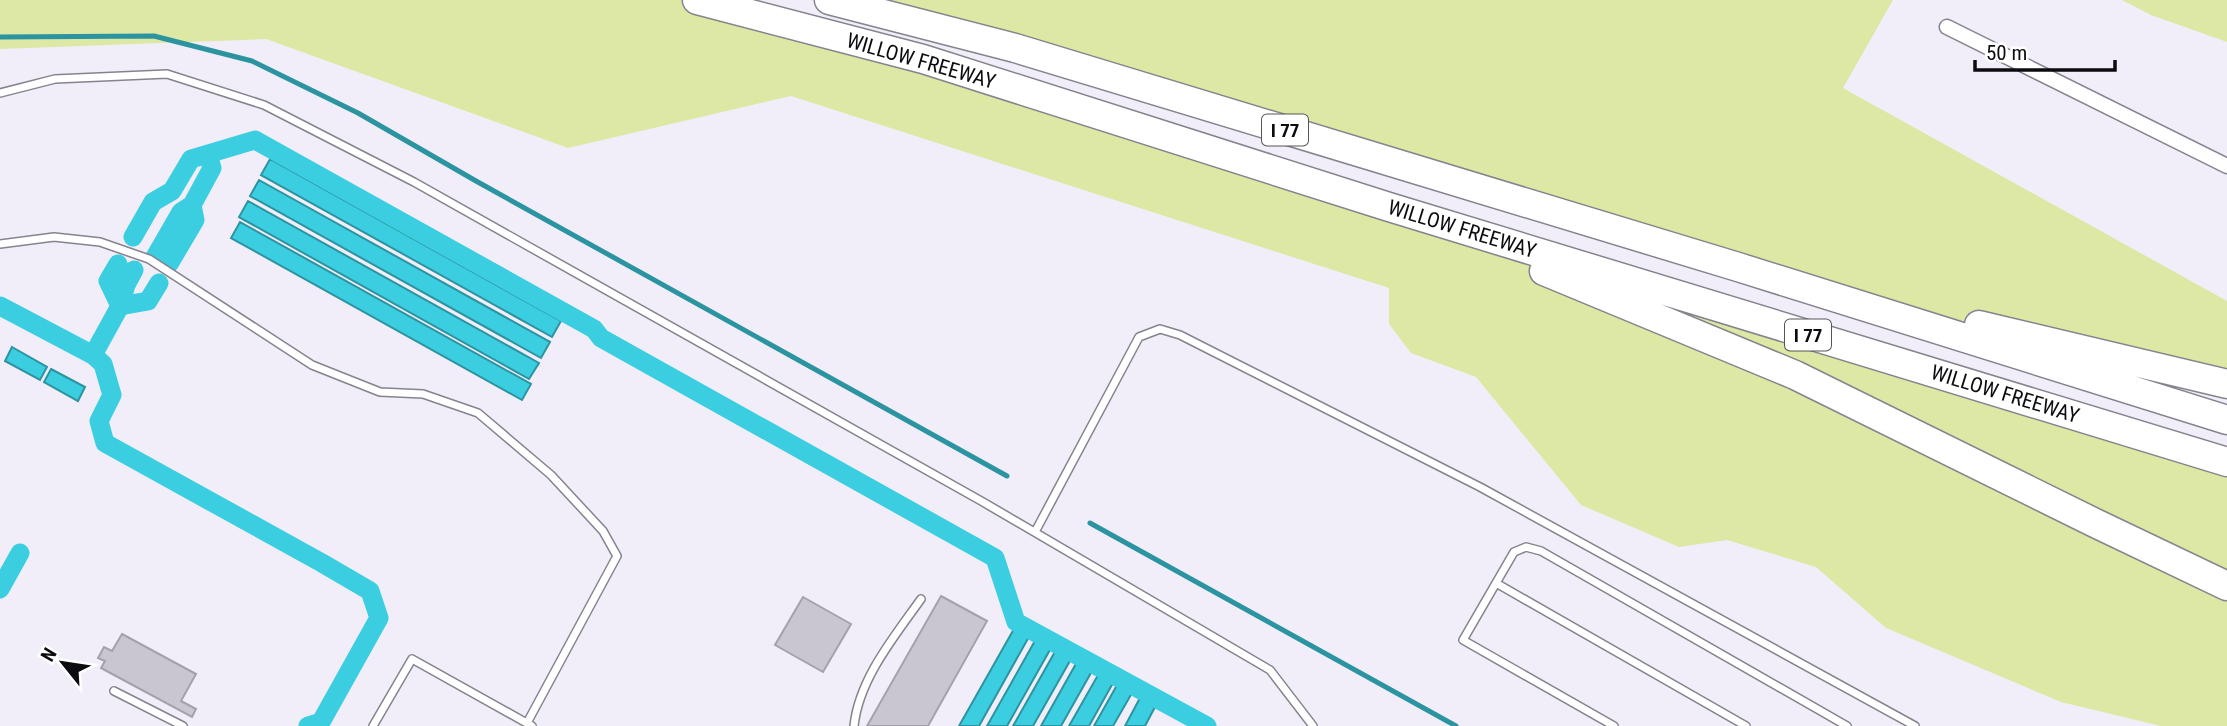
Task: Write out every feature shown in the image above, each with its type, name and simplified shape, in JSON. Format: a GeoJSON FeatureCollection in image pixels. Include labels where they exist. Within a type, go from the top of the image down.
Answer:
{"type":"FeatureCollection","features":[{"type":"Feature","properties":{"kind":"highway","name":"WILLOW FREEWAY"},"geometry":{"type":"LineString","coordinates":[[697,0],[923,59],[1389,207],[2227,462]]}},
{"type":"Feature","properties":{"kind":"highway","name":"WILLOW FREEWAY"},"geometry":{"type":"LineString","coordinates":[[829,0],[1015,48],[1738,267],[2227,420]]}},
{"type":"Feature","properties":{"kind":"highway"},"geometry":{"type":"LineString","coordinates":[[1389,207],[1795,374],[2227,586]]}},
{"type":"Feature","properties":{"kind":"highway"},"geometry":{"type":"LineString","coordinates":[[1738,267],[2227,384]]}},
{"type":"Feature","properties":{"kind":"street"},"geometry":{"type":"LineString","coordinates":[[1947,27],[2227,166]]}},
{"type":"Feature","properties":{"kind":"lane"},"geometry":{"type":"LineString","coordinates":[[0,93],[55,79],[167,74],[264,105],[414,182],[1035,532],[1270,670],[1313,726]]}},
{"type":"Feature","properties":{"kind":"lane"},"geometry":{"type":"LineString","coordinates":[[0,244],[54,237],[100,242],[149,259],[312,365],[380,393],[423,394],[478,412],[551,475],[603,531],[617,556],[530,725],[411,659],[373,726]]}},
{"type":"Feature","properties":{"kind":"lane"},"geometry":{"type":"LineString","coordinates":[[1035,532],[1139,337],[1160,329],[1180,335],[1480,487],[1915,726]]}},
{"type":"Feature","properties":{"kind":"lane"},"geometry":{"type":"LineString","coordinates":[[1614,726],[1463,640],[1514,552],[1525,547],[1541,551],[1847,726]]}},
{"type":"Feature","properties":{"kind":"lane"},"geometry":{"type":"LineString","coordinates":[[1496,583],[1746,726]]}},
{"type":"Feature","properties":{"kind":"lane"},"geometry":{"type":"LineString","coordinates":[[854,726],[856,709],[880,657],[921,600]]}},
{"type":"Feature","properties":{"kind":"lane"},"geometry":{"type":"LineString","coordinates":[[114,691],[183,726]]}},
{"type":"Feature","properties":{"kind":"green space"},"geometry":{"type":"Polygon","coordinates":[[[0,0],[697,0],[2227,462],[2227,726],[2161,726],[2061,702],[1886,628],[1816,567],[1727,540],[1679,547],[1581,505],[1476,377],[1411,353],[1389,324],[1389,288],[791,96],[568,148],[266,39],[0,49],[0,0]]]}},
{"type":"Feature","properties":{"kind":"green space"},"geometry":{"type":"Polygon","coordinates":[[[829,0],[1893,0],[1843,88],[2227,301],[2227,384],[1738,267],[829,0]]]}},
{"type":"Feature","properties":{"kind":"green space"},"geometry":{"type":"Polygon","coordinates":[[[2122,0],[2227,0],[2227,42],[2151,15],[2122,0]]]}},
{"type":"Feature","properties":{"kind":"water"},"geometry":{"type":"Polygon","coordinates":[[[270,159],[561,321],[552,337],[261,175],[270,159]]]}},
{"type":"Feature","properties":{"kind":"water"},"geometry":{"type":"Polygon","coordinates":[[[259,180],[550,342],[541,358],[250,196],[259,180]]]}},
{"type":"Feature","properties":{"kind":"water"},"geometry":{"type":"Polygon","coordinates":[[[248,201],[539,363],[529,379],[239,217],[248,201]]]}},
{"type":"Feature","properties":{"kind":"water"},"geometry":{"type":"Polygon","coordinates":[[[240,222],[531,384],[522,400],[231,238],[240,222]]]}},
{"type":"Feature","properties":{"kind":"water"},"geometry":{"type":"Polygon","coordinates":[[[12,347],[47,367],[40,380],[5,361],[12,347]]]}},
{"type":"Feature","properties":{"kind":"water"},"geometry":{"type":"Polygon","coordinates":[[[51,369],[85,387],[78,401],[44,382],[51,369]]]}},
{"type":"Feature","properties":{"kind":"water"},"geometry":{"type":"Polygon","coordinates":[[[1015,627],[1030,635],[979,726],[959,726],[1015,627]]]}},
{"type":"Feature","properties":{"kind":"water"},"geometry":{"type":"Polygon","coordinates":[[[1036,639],[1051,648],[1007,726],[987,726],[1036,639]]]}},
{"type":"Feature","properties":{"kind":"water"},"geometry":{"type":"Polygon","coordinates":[[[1056,650],[1071,659],[1033,726],[1013,726],[1056,650]]]}},
{"type":"Feature","properties":{"kind":"water"},"geometry":{"type":"Polygon","coordinates":[[[1077,662],[1092,671],[1061,726],[1041,726],[1077,662]]]}},
{"type":"Feature","properties":{"kind":"water"},"geometry":{"type":"Polygon","coordinates":[[[1098,675],[1113,683],[1089,726],[1069,726],[1098,675]]]}},
{"type":"Feature","properties":{"kind":"water"},"geometry":{"type":"Polygon","coordinates":[[[1117,685],[1132,693],[1113,726],[1094,726],[1117,685]]]}},
{"type":"Feature","properties":{"kind":"water"},"geometry":{"type":"Polygon","coordinates":[[[1140,698],[1155,707],[1145,726],[1125,726],[1140,698]]]}},
{"type":"Feature","properties":{"kind":"building"},"geometry":{"type":"Polygon","coordinates":[[[941,596],[987,621],[928,726],[867,726],[941,596]]]}},
{"type":"Feature","properties":{"kind":"building"},"geometry":{"type":"Polygon","coordinates":[[[803,597],[851,624],[823,672],[775,645],[803,597]]]}},
{"type":"Feature","properties":{"kind":"building"},"geometry":{"type":"Polygon","coordinates":[[[122,634],[196,674],[181,701],[196,709],[192,717],[101,668],[105,661],[98,658],[104,647],[112,651],[122,634]]]}},
{"type":"Feature","properties":{"kind":"waterway"},"geometry":{"type":"LineString","coordinates":[[0,37],[154,36],[252,61],[358,113],[1007,476]]}},
{"type":"Feature","properties":{"kind":"waterway"},"geometry":{"type":"LineString","coordinates":[[133,237],[153,202],[172,191],[191,159],[255,140],[594,329],[601,338],[995,558],[1016,622],[1207,726]]}},
{"type":"Feature","properties":{"kind":"waterway"},"geometry":{"type":"LineString","coordinates":[[155,257],[181,212],[192,205],[212,168],[208,154]]}},
{"type":"Feature","properties":{"kind":"waterway"},"geometry":{"type":"LineString","coordinates":[[169,264],[195,220],[192,205]]}},
{"type":"Feature","properties":{"kind":"waterway"},"geometry":{"type":"LineString","coordinates":[[118,264],[108,281],[120,306]]}},
{"type":"Feature","properties":{"kind":"waterway"},"geometry":{"type":"LineString","coordinates":[[134,270],[120,306],[93,355],[103,364],[112,395],[99,421],[105,443],[370,591],[379,618],[321,722],[308,726]]}},
{"type":"Feature","properties":{"kind":"waterway"},"geometry":{"type":"LineString","coordinates":[[120,306],[148,301],[159,283]]}},
{"type":"Feature","properties":{"kind":"waterway"},"geometry":{"type":"LineString","coordinates":[[0,306],[93,355]]}},
{"type":"Feature","properties":{"kind":"waterway"},"geometry":{"type":"LineString","coordinates":[[1090,523],[1456,726]]}},
{"type":"Feature","properties":{"kind":"waterway"},"geometry":{"type":"LineString","coordinates":[[0,589],[20,553]]}}]}
